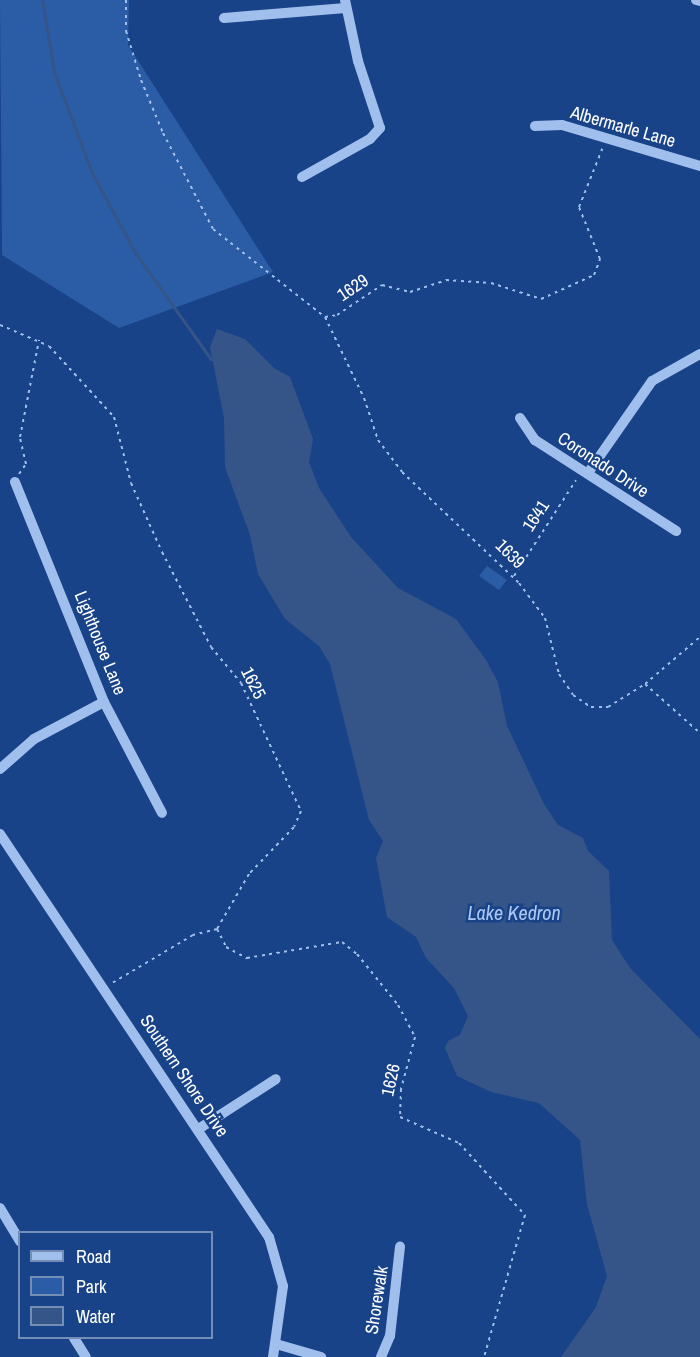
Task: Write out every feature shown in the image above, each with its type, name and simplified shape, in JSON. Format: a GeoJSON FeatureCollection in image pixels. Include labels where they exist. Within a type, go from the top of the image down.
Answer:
{"type":"FeatureCollection","features":[{"type":"Feature","properties":{"kind":"street"},"geometry":{"type":"LineString","coordinates":[[696,0],[700,2]]}},
{"type":"Feature","properties":{"kind":"street"},"geometry":{"type":"LineString","coordinates":[[224,18],[345,4],[380,128],[370,139],[302,177]]}},
{"type":"Feature","properties":{"kind":"street","name":"Albermarle Lane"},"geometry":{"type":"LineString","coordinates":[[535,126],[562,125],[700,166]]}},
{"type":"Feature","properties":{"kind":"street"},"geometry":{"type":"LineString","coordinates":[[585,472],[652,381],[700,354]]}},
{"type":"Feature","properties":{"kind":"street","name":"Coronado Drive"},"geometry":{"type":"LineString","coordinates":[[520,418],[535,440],[676,531]]}},
{"type":"Feature","properties":{"kind":"street","name":"Lighthouse Lane"},"geometry":{"type":"LineString","coordinates":[[15,482],[104,702],[162,813]]}},
{"type":"Feature","properties":{"kind":"street"},"geometry":{"type":"LineString","coordinates":[[0,770],[34,739],[104,702]]}},
{"type":"Feature","properties":{"kind":"street","name":"Southern Shore Drive"},"geometry":{"type":"LineString","coordinates":[[0,834],[200,1128],[275,1252],[283,1286],[273,1357]]}},
{"type":"Feature","properties":{"kind":"street"},"geometry":{"type":"LineString","coordinates":[[200,1128],[276,1079]]}},
{"type":"Feature","properties":{"kind":"street"},"geometry":{"type":"LineString","coordinates":[[0,1208],[18,1238]]}},
{"type":"Feature","properties":{"kind":"street","name":"Shorewalk"},"geometry":{"type":"LineString","coordinates":[[381,1357],[390,1336],[400,1247]]}},
{"type":"Feature","properties":{"kind":"street"},"geometry":{"type":"LineString","coordinates":[[75,1339],[86,1357]]}},
{"type":"Feature","properties":{"kind":"street"},"geometry":{"type":"LineString","coordinates":[[276,1344],[321,1357]]}},
{"type":"Feature","properties":{"kind":"path","name":"1629"},"geometry":{"type":"LineString","coordinates":[[126,0],[126,31],[141,80],[163,133],[213,229],[325,317],[337,315],[382,285],[410,292],[446,280],[491,283],[541,299],[594,275],[600,259],[579,207],[606,139]]}},
{"type":"Feature","properties":{"kind":"path","name":"1639"},"geometry":{"type":"LineString","coordinates":[[325,317],[384,448],[402,472],[513,576],[545,618],[559,674],[573,695],[591,707],[608,707],[645,684],[700,637]]}},
{"type":"Feature","properties":{"kind":"path"},"geometry":{"type":"LineString","coordinates":[[0,325],[39,340],[20,437],[26,464],[15,482]]}},
{"type":"Feature","properties":{"kind":"path","name":"1625"},"geometry":{"type":"LineString","coordinates":[[39,340],[58,353],[114,417],[131,483],[162,552],[212,647],[241,683],[301,812],[294,827],[249,874],[217,929]]}},
{"type":"Feature","properties":{"kind":"path","name":"1641"},"geometry":{"type":"LineString","coordinates":[[513,576],[585,472]]}},
{"type":"Feature","properties":{"kind":"path"},"geometry":{"type":"LineString","coordinates":[[645,684],[700,733]]}},
{"type":"Feature","properties":{"kind":"path"},"geometry":{"type":"LineString","coordinates":[[105,988],[137,965],[172,950],[193,935],[217,929]]}},
{"type":"Feature","properties":{"kind":"path","name":"1626"},"geometry":{"type":"LineString","coordinates":[[217,929],[226,947],[247,958],[342,942],[357,954],[398,1005],[415,1037],[401,1089],[400,1117],[459,1143],[525,1215],[484,1357]]}},
{"type":"Feature","properties":{"kind":"green space"},"geometry":{"type":"Polygon","coordinates":[[[0,0],[129,0],[128,45],[273,272],[119,328],[2,255],[0,0]]]}},
{"type":"Feature","properties":{"kind":"green space"},"geometry":{"type":"Polygon","coordinates":[[[487,566],[507,580],[499,590],[479,576],[487,566]]]}},
{"type":"Feature","properties":{"kind":"water","name":"Lake Kedron"},"geometry":{"type":"Polygon","coordinates":[[[217,329],[245,339],[274,368],[290,377],[313,439],[309,462],[319,488],[351,537],[398,588],[456,619],[486,660],[498,682],[507,726],[544,804],[558,825],[583,838],[588,851],[609,871],[612,940],[630,968],[700,1039],[700,1357],[561,1357],[596,1307],[607,1276],[587,1204],[580,1140],[539,1103],[491,1092],[457,1076],[445,1048],[448,1041],[460,1035],[468,1016],[454,988],[426,958],[416,937],[387,917],[376,858],[383,841],[369,820],[330,664],[319,646],[285,619],[258,574],[250,535],[225,467],[224,418],[210,347],[217,329]]]}},
{"type":"Feature","properties":{"kind":"waterway"},"geometry":{"type":"LineString","coordinates":[[42,0],[54,72],[92,173],[136,254],[211,359]]}}]}
